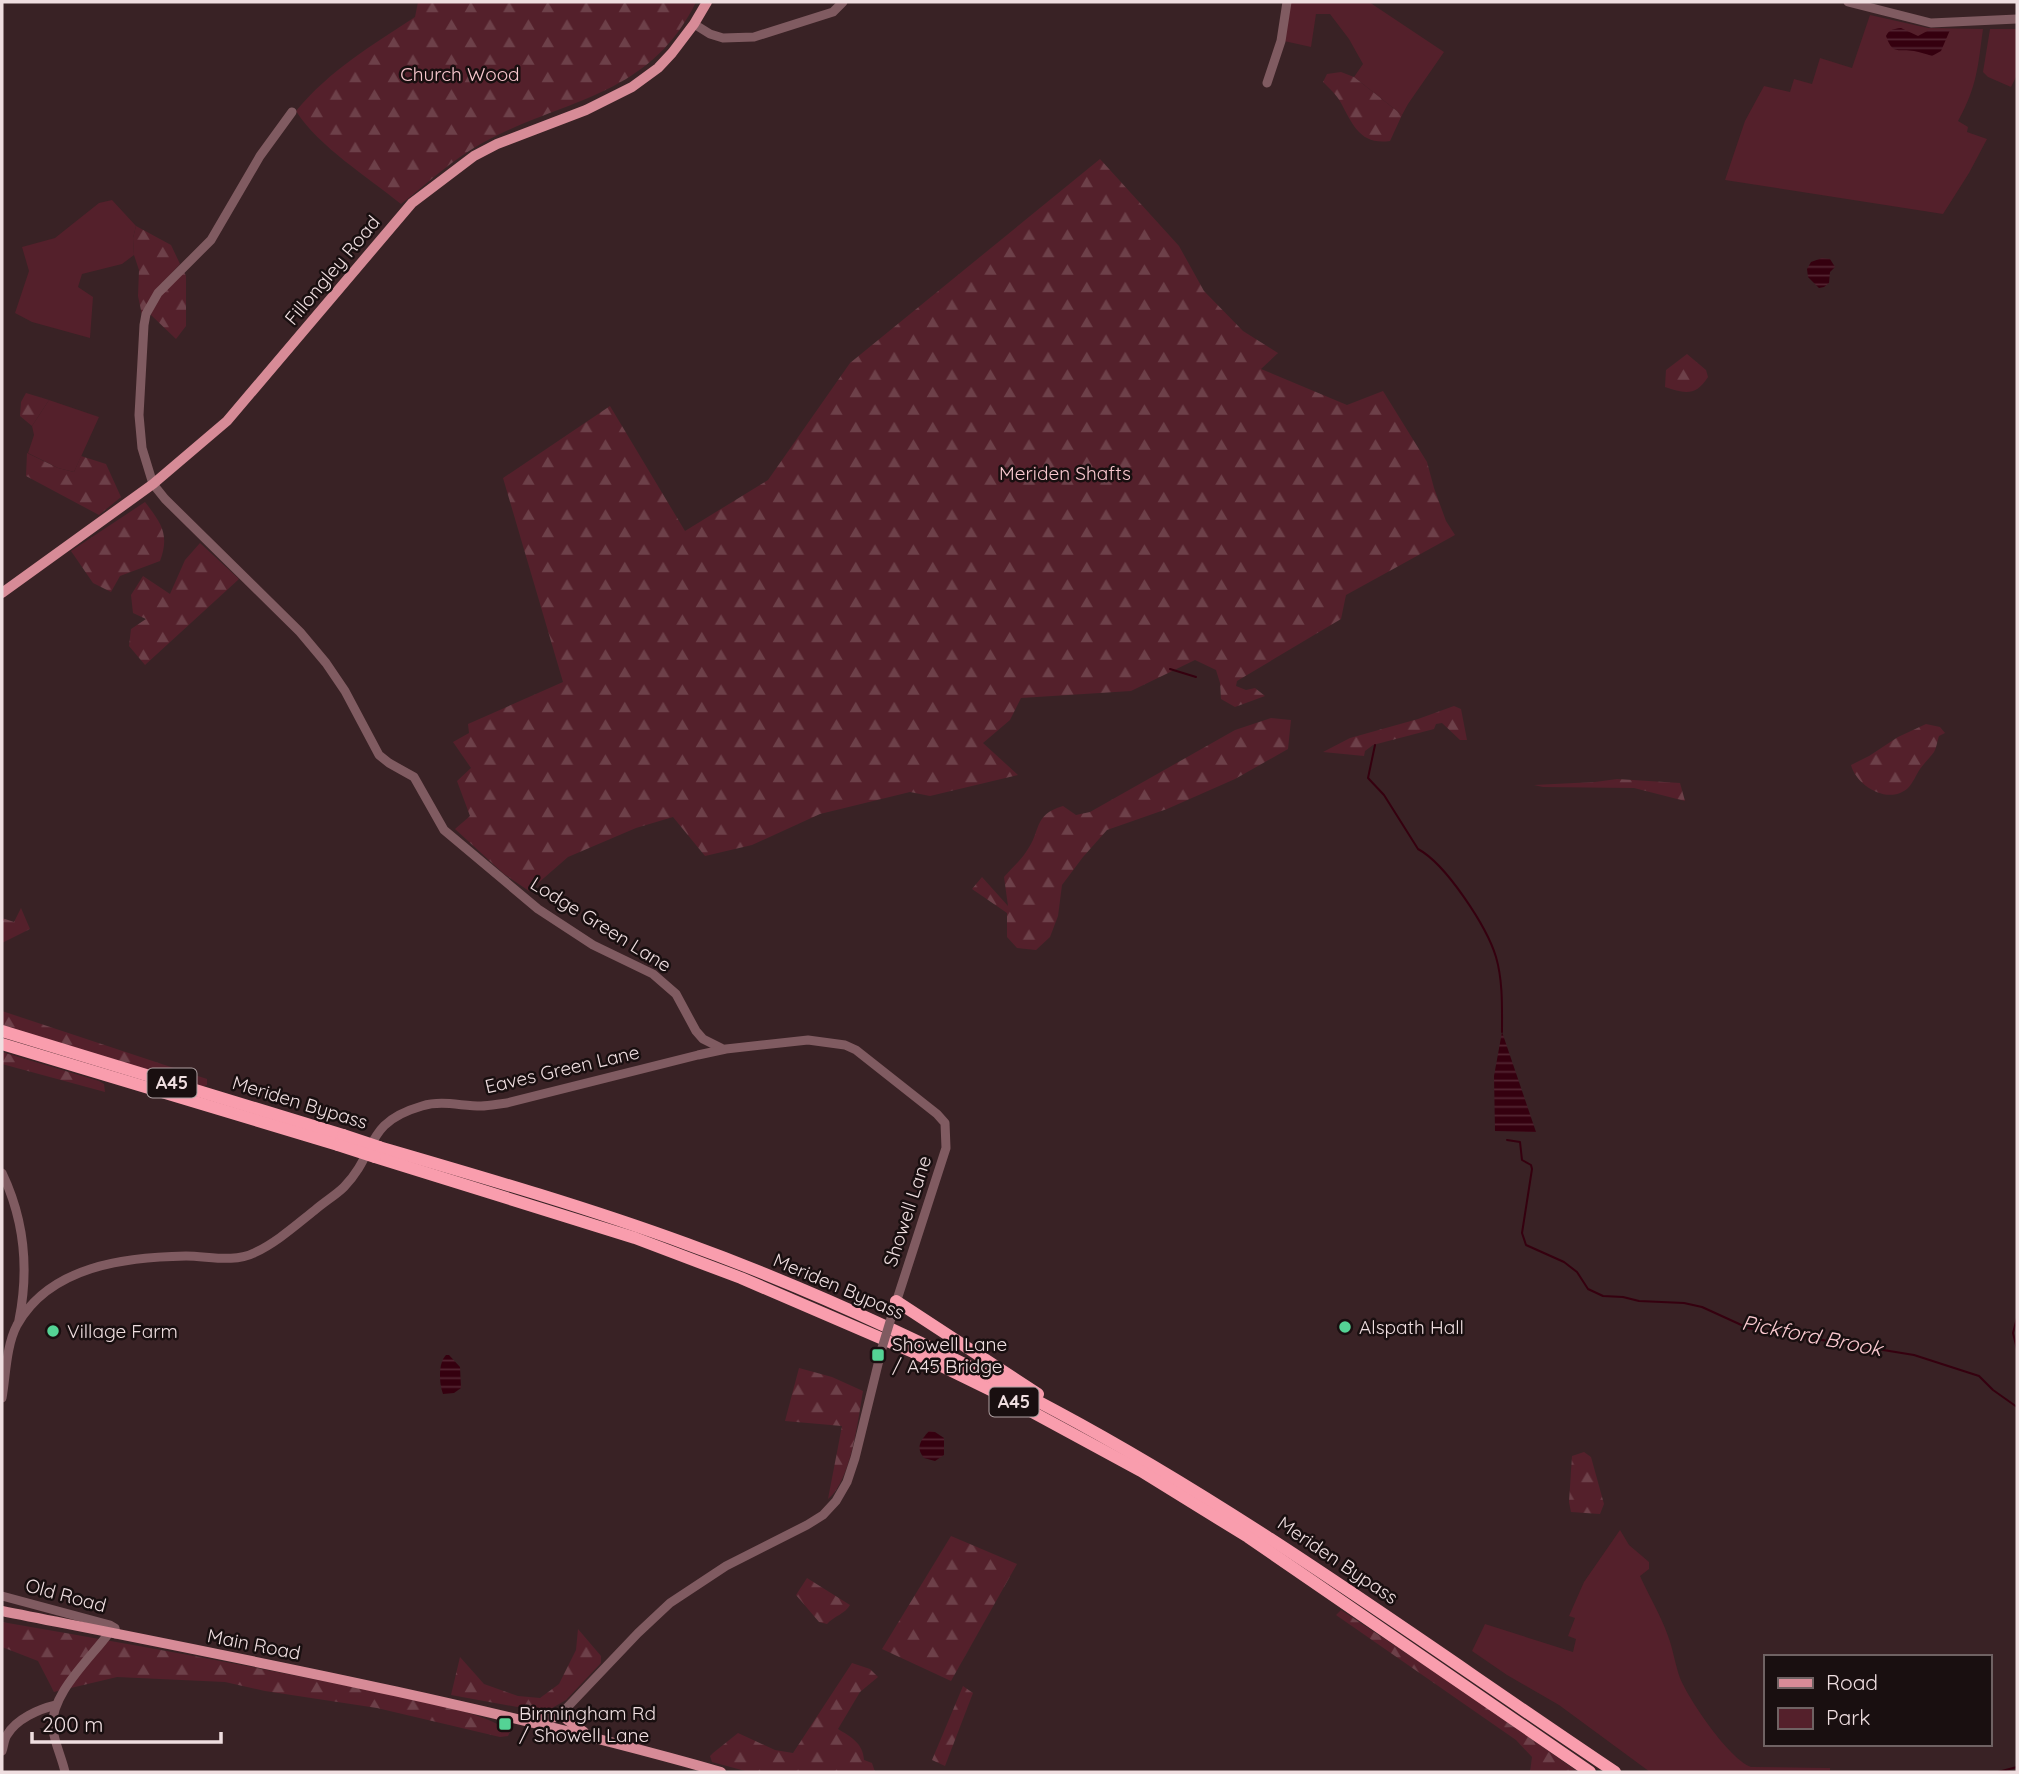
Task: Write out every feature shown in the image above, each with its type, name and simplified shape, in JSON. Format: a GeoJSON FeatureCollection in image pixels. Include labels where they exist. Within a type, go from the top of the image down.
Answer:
{"type":"FeatureCollection","features":[{"type":"Feature","properties":{"kind":"highway","name":"Meriden Bypass"},"geometry":{"type":"LineString","coordinates":[[2,1031],[635,1238],[729,1274],[902,1347],[1010,1400],[1141,1471],[1248,1537],[1590,1772]]}},
{"type":"Feature","properties":{"kind":"highway","name":"Meriden Bypass"},"geometry":{"type":"LineString","coordinates":[[2,1044],[340,1140]]}},
{"type":"Feature","properties":{"kind":"highway","name":"Meriden Bypass"},"geometry":{"type":"LineString","coordinates":[[377,1152],[600,1215],[699,1249],[856,1313],[936,1350],[1059,1412],[1259,1531],[1615,1772]]}},
{"type":"Feature","properties":{"kind":"highway"},"geometry":{"type":"LineString","coordinates":[[897,1301],[1042,1396],[1059,1412]]}},
{"type":"Feature","properties":{"kind":"main road","name":"Fillongley Road"},"geometry":{"type":"LineString","coordinates":[[2,593],[153,484],[228,421],[412,203],[474,156],[497,144],[586,110],[632,87],[658,68],[694,24],[707,2]]}},
{"type":"Feature","properties":{"kind":"main road","name":"Main Road"},"geometry":{"type":"LineString","coordinates":[[2,1611],[299,1670],[499,1716],[561,1722]]}},
{"type":"Feature","properties":{"kind":"main road"},"geometry":{"type":"LineString","coordinates":[[561,1722],[617,1744],[721,1772]]}},
{"type":"Feature","properties":{"kind":"street"},"geometry":{"type":"LineString","coordinates":[[694,24],[723,38],[754,37],[833,12],[843,2]]}},
{"type":"Feature","properties":{"kind":"street"},"geometry":{"type":"LineString","coordinates":[[1267,83],[1280,41],[1287,2]]}},
{"type":"Feature","properties":{"kind":"street"},"geometry":{"type":"LineString","coordinates":[[1847,2],[1931,23],[2017,19]]}},
{"type":"Feature","properties":{"kind":"street"},"geometry":{"type":"LineString","coordinates":[[153,484],[142,448],[139,415],[146,314],[158,293],[211,240],[260,156],[292,112]]}},
{"type":"Feature","properties":{"kind":"street","name":"Lodge Green Lane"},"geometry":{"type":"LineString","coordinates":[[153,484],[178,513],[219,551],[317,652],[345,691],[379,755],[414,777],[444,830],[538,909],[593,945],[653,974],[676,994],[703,1039]]}},
{"type":"Feature","properties":{"kind":"street"},"geometry":{"type":"LineString","coordinates":[[698,1055],[703,1039],[717,1048],[726,1049]]}},
{"type":"Feature","properties":{"kind":"street","name":"Showell Lane"},"geometry":{"type":"LineString","coordinates":[[561,1722],[569,1704],[670,1603],[726,1566],[807,1525],[823,1515],[836,1501],[847,1482],[855,1458],[882,1348],[946,1148],[945,1122],[868,1059],[845,1045],[808,1040],[726,1049]]}},
{"type":"Feature","properties":{"kind":"street","name":"Eaves Green Lane"},"geometry":{"type":"LineString","coordinates":[[2,1398],[11,1343],[27,1304],[56,1282],[87,1269],[148,1256],[237,1258],[253,1254],[344,1187],[377,1131],[390,1120],[422,1106],[441,1103],[481,1106],[507,1103],[726,1049]]}},
{"type":"Feature","properties":{"kind":"street"},"geometry":{"type":"LineString","coordinates":[[2,1173],[14,1199],[20,1223],[27,1304]]}},
{"type":"Feature","properties":{"kind":"street","name":"Old Road"},"geometry":{"type":"LineString","coordinates":[[2,1596],[110,1625],[115,1628],[112,1634]]}},
{"type":"Feature","properties":{"kind":"street"},"geometry":{"type":"LineString","coordinates":[[65,1772],[53,1731],[56,1705],[112,1634]]}},
{"type":"Feature","properties":{"kind":"street"},"geometry":{"type":"LineString","coordinates":[[2,1751],[7,1735],[17,1725],[31,1714],[56,1705]]}},
{"type":"Feature","properties":{"kind":"green space","name":"Church Wood"},"geometry":{"type":"Polygon","coordinates":[[[418,2],[696,2],[675,36],[651,61],[624,80],[501,134],[469,151],[401,204],[317,137],[296,111],[337,71],[415,17],[418,2]]]}},
{"type":"Feature","properties":{"kind":"green space"},"geometry":{"type":"Polygon","coordinates":[[[1290,2],[1369,2],[1444,52],[1402,115],[1354,77],[1363,64],[1330,14],[1316,14],[1311,47],[1284,41],[1290,2]]]}},
{"type":"Feature","properties":{"kind":"green space"},"geometry":{"type":"Polygon","coordinates":[[[1870,15],[1928,28],[1983,29],[1973,87],[1958,121],[1968,127],[1967,132],[1987,139],[1943,214],[1725,180],[1745,121],[1764,86],[1790,92],[1794,79],[1812,84],[1820,58],[1852,68],[1870,15]]]}},
{"type":"Feature","properties":{"kind":"green space"},"geometry":{"type":"Polygon","coordinates":[[[1990,29],[2017,29],[2017,75],[2011,87],[1983,72],[1990,29]]]}},
{"type":"Feature","properties":{"kind":"green space"},"geometry":{"type":"Polygon","coordinates":[[[1341,72],[1354,77],[1402,115],[1390,141],[1371,140],[1364,137],[1354,126],[1337,97],[1323,82],[1327,74],[1341,72]]]}},
{"type":"Feature","properties":{"kind":"green space","name":"Meriden Shafts"},"geometry":{"type":"Polygon","coordinates":[[[1100,159],[1179,246],[1204,291],[1243,331],[1278,353],[1261,369],[1347,405],[1383,391],[1427,462],[1446,521],[1455,535],[1346,595],[1341,619],[1237,681],[1236,686],[1246,690],[1255,688],[1265,696],[1235,707],[1221,699],[1216,670],[1195,660],[1131,691],[1021,698],[1010,720],[983,743],[1018,775],[930,796],[910,792],[820,814],[752,845],[705,856],[673,817],[636,828],[568,857],[529,891],[504,874],[455,829],[470,816],[457,781],[471,768],[453,742],[469,733],[468,724],[563,682],[503,478],[610,406],[685,531],[768,480],[850,363],[1100,159]]]}},
{"type":"Feature","properties":{"kind":"green space"},"geometry":{"type":"Polygon","coordinates":[[[112,200],[136,226],[133,238],[134,255],[122,264],[82,274],[78,287],[93,297],[90,338],[32,322],[15,313],[29,271],[22,247],[55,238],[99,203],[112,200]]]}},
{"type":"Feature","properties":{"kind":"green space"},"geometry":{"type":"Polygon","coordinates":[[[136,226],[171,245],[180,264],[155,291],[142,315],[138,296],[139,270],[134,255],[133,238],[136,226]]]}},
{"type":"Feature","properties":{"kind":"green space"},"geometry":{"type":"Polygon","coordinates":[[[183,270],[186,276],[186,326],[176,339],[151,315],[154,304],[183,270]]]}},
{"type":"Feature","properties":{"kind":"green space"},"geometry":{"type":"Polygon","coordinates":[[[1687,354],[1706,370],[1708,377],[1704,383],[1690,392],[1665,387],[1666,370],[1687,354]]]}},
{"type":"Feature","properties":{"kind":"green space"},"geometry":{"type":"Polygon","coordinates":[[[26,393],[49,400],[32,426],[20,416],[21,402],[26,393]]]}},
{"type":"Feature","properties":{"kind":"green space"},"geometry":{"type":"Polygon","coordinates":[[[49,400],[99,417],[74,472],[58,468],[28,453],[34,435],[32,426],[49,400]]]}},
{"type":"Feature","properties":{"kind":"green space"},"geometry":{"type":"Polygon","coordinates":[[[27,453],[58,468],[74,472],[81,456],[106,464],[121,497],[99,515],[26,476],[27,453]]]}},
{"type":"Feature","properties":{"kind":"green space"},"geometry":{"type":"Polygon","coordinates":[[[145,502],[164,536],[160,561],[120,576],[111,592],[93,583],[71,551],[145,502]]]}},
{"type":"Feature","properties":{"kind":"green space"},"geometry":{"type":"Polygon","coordinates":[[[200,543],[239,579],[145,665],[129,646],[131,629],[146,619],[133,613],[131,595],[143,576],[170,594],[185,560],[200,543]]]}},
{"type":"Feature","properties":{"kind":"green space"},"geometry":{"type":"Polygon","coordinates":[[[1454,706],[1461,709],[1467,740],[1460,740],[1442,723],[1436,724],[1434,729],[1373,745],[1365,751],[1364,756],[1323,752],[1350,738],[1454,706]]]}},
{"type":"Feature","properties":{"kind":"green space"},"geometry":{"type":"Polygon","coordinates":[[[1271,718],[1291,720],[1288,749],[1235,779],[1167,809],[1107,830],[1062,885],[1058,916],[1050,937],[1036,950],[1017,948],[1007,937],[1007,913],[972,889],[982,877],[1008,906],[1004,877],[1026,852],[1046,814],[1063,806],[1076,815],[1090,812],[1235,730],[1271,718]]]}},
{"type":"Feature","properties":{"kind":"green space"},"geometry":{"type":"Polygon","coordinates":[[[1926,724],[1940,727],[1945,733],[1939,736],[1934,752],[1908,788],[1900,793],[1882,794],[1859,780],[1851,765],[1926,724]]]}},
{"type":"Feature","properties":{"kind":"green space"},"geometry":{"type":"Polygon","coordinates":[[[1617,779],[1680,783],[1685,801],[1634,788],[1534,785],[1595,782],[1617,779]]]}},
{"type":"Feature","properties":{"kind":"green space"},"geometry":{"type":"Polygon","coordinates":[[[21,908],[30,929],[2,943],[2,918],[14,922],[21,908]]]}},
{"type":"Feature","properties":{"kind":"green space"},"geometry":{"type":"Polygon","coordinates":[[[2,1011],[207,1079],[207,1085],[200,1087],[2,1026],[2,1011]]]}},
{"type":"Feature","properties":{"kind":"green space"},"geometry":{"type":"Polygon","coordinates":[[[2,1052],[99,1081],[104,1084],[105,1092],[2,1064],[2,1052]]]}},
{"type":"Feature","properties":{"kind":"green space"},"geometry":{"type":"Polygon","coordinates":[[[799,1368],[832,1377],[863,1391],[848,1465],[836,1490],[828,1499],[842,1426],[785,1421],[799,1368]]]}},
{"type":"Feature","properties":{"kind":"green space"},"geometry":{"type":"Polygon","coordinates":[[[1584,1452],[1591,1457],[1604,1504],[1600,1514],[1571,1512],[1569,1502],[1572,1456],[1584,1452]]]}},
{"type":"Feature","properties":{"kind":"green space"},"geometry":{"type":"Polygon","coordinates":[[[1620,1530],[1629,1545],[1649,1562],[1649,1569],[1640,1576],[1665,1628],[1680,1678],[1721,1741],[1742,1762],[1751,1767],[1830,1768],[1830,1772],[1650,1772],[1559,1705],[1472,1651],[1485,1624],[1573,1652],[1576,1639],[1568,1636],[1575,1618],[1569,1616],[1584,1582],[1620,1530]]]}},
{"type":"Feature","properties":{"kind":"green space"},"geometry":{"type":"Polygon","coordinates":[[[951,1536],[1017,1564],[951,1681],[882,1649],[951,1536]]]}},
{"type":"Feature","properties":{"kind":"green space"},"geometry":{"type":"Polygon","coordinates":[[[807,1578],[850,1605],[827,1624],[819,1622],[796,1595],[807,1578]]]}},
{"type":"Feature","properties":{"kind":"green space"},"geometry":{"type":"Polygon","coordinates":[[[1341,1610],[1465,1692],[1578,1772],[1530,1772],[1532,1757],[1516,1740],[1336,1615],[1341,1610]]]}},
{"type":"Feature","properties":{"kind":"green space"},"geometry":{"type":"Polygon","coordinates":[[[2,1622],[142,1646],[425,1702],[483,1718],[510,1732],[508,1736],[500,1737],[377,1708],[265,1691],[225,1682],[117,1677],[54,1692],[38,1661],[2,1647],[2,1622]]]}},
{"type":"Feature","properties":{"kind":"green space"},"geometry":{"type":"Polygon","coordinates":[[[578,1629],[601,1656],[601,1663],[566,1700],[545,1712],[451,1695],[460,1657],[484,1684],[518,1696],[540,1698],[559,1684],[576,1650],[578,1629]]]}},
{"type":"Feature","properties":{"kind":"green space"},"geometry":{"type":"Polygon","coordinates":[[[852,1663],[870,1669],[878,1677],[860,1692],[838,1729],[859,1745],[864,1760],[872,1763],[875,1772],[749,1772],[712,1762],[710,1756],[738,1733],[775,1750],[793,1753],[852,1663]]]}},
{"type":"Feature","properties":{"kind":"green space"},"geometry":{"type":"Polygon","coordinates":[[[963,1686],[973,1693],[945,1766],[932,1760],[963,1686]]]}},
{"type":"Feature","properties":{"kind":"shaded area"},"geometry":{"type":"Polygon","coordinates":[[[1901,28],[1918,36],[1929,30],[1950,30],[1941,51],[1932,56],[1894,49],[1886,36],[1890,31],[1901,28]]]}},
{"type":"Feature","properties":{"kind":"shaded area"},"geometry":{"type":"Polygon","coordinates":[[[1822,258],[1830,259],[1835,267],[1830,272],[1829,283],[1819,288],[1808,277],[1807,269],[1811,262],[1822,258]]]}},
{"type":"Feature","properties":{"kind":"shaded area"},"geometry":{"type":"Polygon","coordinates":[[[1502,1032],[1536,1132],[1495,1131],[1494,1076],[1502,1032]]]}},
{"type":"Feature","properties":{"kind":"shaded area"},"geometry":{"type":"Polygon","coordinates":[[[446,1355],[460,1367],[461,1388],[454,1393],[443,1394],[440,1373],[446,1355]]]}},
{"type":"Feature","properties":{"kind":"shaded area"},"geometry":{"type":"Polygon","coordinates":[[[929,1431],[944,1438],[944,1455],[935,1461],[924,1458],[920,1450],[929,1431]]]}},
{"type":"Feature","properties":{"kind":"waterway"},"geometry":{"type":"LineString","coordinates":[[1170,669],[1196,677]]}},
{"type":"Feature","properties":{"kind":"waterway"},"geometry":{"type":"LineString","coordinates":[[1375,745],[1368,778],[1384,795],[1418,849],[1453,882],[1491,944],[1500,975],[1502,1032]]}},
{"type":"Feature","properties":{"kind":"waterway","name":"Pickford Brook"},"geometry":{"type":"LineString","coordinates":[[1507,1140],[1520,1142],[1522,1160],[1531,1165],[1532,1169],[1522,1233],[1526,1245],[1564,1262],[1577,1272],[1588,1289],[1603,1296],[1702,1307],[1748,1328],[1914,1355],[1979,1376],[2017,1407]]}},
{"type":"Feature","properties":{"kind":"waterway"},"geometry":{"type":"LineString","coordinates":[[2017,1318],[2013,1333],[2017,1349]]}},
{"type":"Feature","properties":{"kind":"waterway"},"geometry":{"type":"LineString","coordinates":[[1998,1772],[2017,1767]]}},
{"type":"Feature","properties":{"kind":"place","name":"Alspath Hall"},"geometry":{"type":"Point","coordinates":[1345,1327]}},
{"type":"Feature","properties":{"kind":"place","name":"Village Farm"},"geometry":{"type":"Point","coordinates":[53,1331]}},
{"type":"Feature","properties":{"kind":"place","name":"Showell Lane / A45 Bridge"},"geometry":{"type":"Point","coordinates":[878,1355]}},
{"type":"Feature","properties":{"kind":"place","name":"Birmingham Rd / Showell Lane"},"geometry":{"type":"Point","coordinates":[505,1724]}}]}
